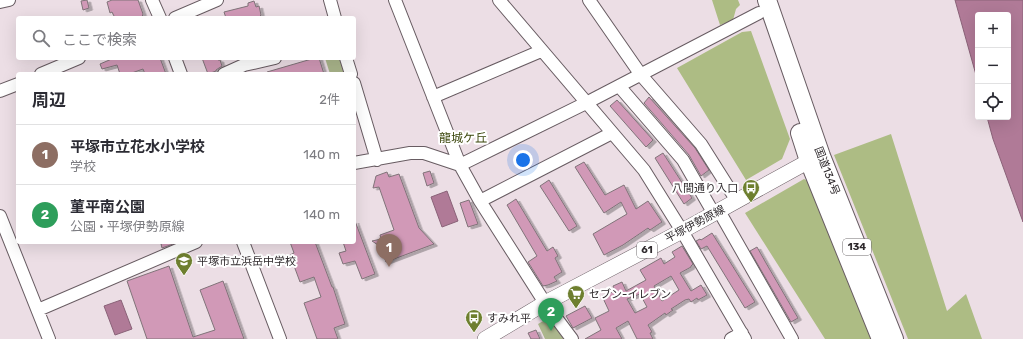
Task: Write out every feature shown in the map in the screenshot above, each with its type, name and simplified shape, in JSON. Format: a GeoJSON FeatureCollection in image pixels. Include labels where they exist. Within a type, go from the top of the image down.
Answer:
{"type":"FeatureCollection","features":[{"type":"Feature","properties":{"kind":"highway","name":"国道134号"},"geometry":{"type":"LineString","coordinates":[[760,4],[880,339]]}},
{"type":"Feature","properties":{"kind":"highway","name":"国道134号"},"geometry":{"type":"LineString","coordinates":[[815,158],[894,339]]}},
{"type":"Feature","properties":{"kind":"main road","name":"平塚伊勢原線"},"geometry":{"type":"LineString","coordinates":[[485,339],[545,303],[716,213],[815,158]]}},
{"type":"Feature","properties":{"kind":"street"},"geometry":{"type":"LineString","coordinates":[[0,2],[9,0]]}},
{"type":"Feature","properties":{"kind":"street"},"geometry":{"type":"LineString","coordinates":[[152,0],[159,16]]}},
{"type":"Feature","properties":{"kind":"street"},"geometry":{"type":"LineString","coordinates":[[180,16],[217,0]]}},
{"type":"Feature","properties":{"kind":"street"},"geometry":{"type":"LineString","coordinates":[[330,0],[334,16]]}},
{"type":"Feature","properties":{"kind":"street"},"geometry":{"type":"LineString","coordinates":[[395,0],[460,166],[480,201],[545,303],[572,339]]}},
{"type":"Feature","properties":{"kind":"street"},"geometry":{"type":"LineString","coordinates":[[498,0],[644,170],[682,231],[743,336],[730,339]]}},
{"type":"Feature","properties":{"kind":"street"},"geometry":{"type":"LineString","coordinates":[[589,0],[641,75],[701,144],[737,201]]}},
{"type":"Feature","properties":{"kind":"street"},"geometry":{"type":"LineString","coordinates":[[356,163],[378,160],[410,153],[424,153],[460,166],[641,75],[760,4]]}},
{"type":"Feature","properties":{"kind":"street"},"geometry":{"type":"LineString","coordinates":[[433,97],[541,51]]}},
{"type":"Feature","properties":{"kind":"street"},"geometry":{"type":"LineString","coordinates":[[46,72],[74,60]]}},
{"type":"Feature","properties":{"kind":"street"},"geometry":{"type":"LineString","coordinates":[[176,60],[180,72]]}},
{"type":"Feature","properties":{"kind":"street"},"geometry":{"type":"LineString","coordinates":[[229,72],[244,66],[267,60]]}},
{"type":"Feature","properties":{"kind":"street"},"geometry":{"type":"LineString","coordinates":[[347,60],[350,72]]}},
{"type":"Feature","properties":{"kind":"street"},"geometry":{"type":"LineString","coordinates":[[0,91],[16,85]]}},
{"type":"Feature","properties":{"kind":"street"},"geometry":{"type":"LineString","coordinates":[[619,86],[683,160],[792,339]]}},
{"type":"Feature","properties":{"kind":"street"},"geometry":{"type":"LineString","coordinates":[[356,89],[378,160]]}},
{"type":"Feature","properties":{"kind":"street"},"geometry":{"type":"LineString","coordinates":[[480,201],[612,133]]}},
{"type":"Feature","properties":{"kind":"street"},"geometry":{"type":"LineString","coordinates":[[0,216],[8,231],[49,339]]}},
{"type":"Feature","properties":{"kind":"street"},"geometry":{"type":"LineString","coordinates":[[38,310],[191,244]]}},
{"type":"Feature","properties":{"kind":"street"},"geometry":{"type":"LineString","coordinates":[[244,244],[280,339]]}},
{"type":"Feature","properties":{"kind":"green space"},"geometry":{"type":"Polygon","coordinates":[[[712,0],[738,0],[740,5],[736,9],[733,20],[720,25],[712,0]]]}},
{"type":"Feature","properties":{"kind":"green space"},"geometry":{"type":"Polygon","coordinates":[[[751,31],[790,139],[782,159],[746,180],[677,68],[742,32],[751,31]]]}},
{"type":"Feature","properties":{"kind":"green space"},"geometry":{"type":"Polygon","coordinates":[[[326,60],[344,60],[347,72],[329,72],[326,60]]]}},
{"type":"Feature","properties":{"kind":"green space"},"geometry":{"type":"Polygon","coordinates":[[[891,134],[947,311],[966,294],[982,339],[908,339],[834,155],[891,134]]]}},
{"type":"Feature","properties":{"kind":"green space"},"geometry":{"type":"Polygon","coordinates":[[[804,179],[815,185],[875,339],[825,339],[745,213],[804,179]]]}},
{"type":"Feature","properties":{"kind":"green space"},"geometry":{"type":"Polygon","coordinates":[[[550,317],[566,339],[545,339],[538,324],[550,317]]]}},
{"type":"Feature","properties":{"kind":"shaded area"},"geometry":{"type":"Polygon","coordinates":[[[955,0],[1023,0],[1023,222],[993,139],[988,120],[1011,120],[1011,12],[975,12],[975,71],[955,0]]]}},
{"type":"Feature","properties":{"kind":"shaded area"},"geometry":{"type":"Polygon","coordinates":[[[447,191],[458,221],[442,227],[431,197],[447,191]]]}},
{"type":"Feature","properties":{"kind":"shaded area"},"geometry":{"type":"Polygon","coordinates":[[[121,300],[132,329],[115,335],[104,306],[121,300]]]}},
{"type":"Feature","properties":{"kind":"building"},"geometry":{"type":"Polygon","coordinates":[[[87,0],[89,8],[83,10],[81,1],[87,0]]]}},
{"type":"Feature","properties":{"kind":"building"},"geometry":{"type":"Polygon","coordinates":[[[112,0],[138,0],[142,16],[114,16],[112,12],[110,13],[107,2],[112,0]]]}},
{"type":"Feature","properties":{"kind":"building"},"geometry":{"type":"Polygon","coordinates":[[[254,1],[256,7],[259,6],[260,16],[225,16],[224,12],[248,6],[248,3],[254,1]]]}},
{"type":"Feature","properties":{"kind":"building"},"geometry":{"type":"Polygon","coordinates":[[[109,60],[161,60],[165,72],[144,72],[143,69],[135,72],[119,72],[117,65],[102,69],[100,64],[109,60]]]}},
{"type":"Feature","properties":{"kind":"building"},"geometry":{"type":"Polygon","coordinates":[[[203,60],[220,60],[222,66],[216,71],[207,72],[203,60]]]}},
{"type":"Feature","properties":{"kind":"building"},"geometry":{"type":"Polygon","coordinates":[[[308,60],[320,60],[323,72],[267,72],[308,60]]]}},
{"type":"Feature","properties":{"kind":"building"},"geometry":{"type":"Polygon","coordinates":[[[649,97],[695,148],[709,170],[701,176],[689,155],[644,103],[649,97]]]}},
{"type":"Feature","properties":{"kind":"building"},"geometry":{"type":"Polygon","coordinates":[[[617,100],[653,140],[646,147],[610,106],[617,100]]]}},
{"type":"Feature","properties":{"kind":"building"},"geometry":{"type":"Polygon","coordinates":[[[663,153],[692,198],[684,204],[655,158],[663,153]]]}},
{"type":"Feature","properties":{"kind":"building"},"geometry":{"type":"Polygon","coordinates":[[[584,162],[605,195],[624,185],[636,209],[648,201],[662,222],[650,230],[648,228],[623,245],[604,255],[593,234],[627,214],[621,202],[604,213],[575,167],[584,162]]]}},
{"type":"Feature","properties":{"kind":"building"},"geometry":{"type":"Polygon","coordinates":[[[430,171],[434,183],[427,186],[423,173],[430,171]]]}},
{"type":"Feature","properties":{"kind":"building"},"geometry":{"type":"Polygon","coordinates":[[[387,172],[389,177],[399,174],[419,228],[434,244],[386,262],[381,247],[372,241],[381,239],[380,235],[394,230],[379,187],[373,188],[376,176],[387,172]]]}},
{"type":"Feature","properties":{"kind":"building"},"geometry":{"type":"Polygon","coordinates":[[[549,180],[577,226],[569,231],[540,186],[549,180]]]}},
{"type":"Feature","properties":{"kind":"building"},"geometry":{"type":"Polygon","coordinates":[[[516,199],[547,251],[553,247],[558,256],[555,258],[562,272],[554,277],[557,281],[548,285],[543,286],[528,262],[537,256],[507,205],[516,199]]]}},
{"type":"Feature","properties":{"kind":"building"},"geometry":{"type":"Polygon","coordinates":[[[469,200],[478,224],[468,227],[460,203],[469,200]]]}},
{"type":"Feature","properties":{"kind":"building"},"geometry":{"type":"Polygon","coordinates":[[[356,224],[375,274],[362,279],[355,261],[343,264],[339,253],[346,251],[344,244],[356,244],[356,224]]]}},
{"type":"Feature","properties":{"kind":"building"},"geometry":{"type":"Polygon","coordinates":[[[712,233],[755,302],[745,308],[707,246],[701,249],[696,241],[701,240],[712,233]]]}},
{"type":"Feature","properties":{"kind":"building"},"geometry":{"type":"Polygon","coordinates":[[[162,244],[173,244],[162,248],[162,244]]]}},
{"type":"Feature","properties":{"kind":"building"},"geometry":{"type":"Polygon","coordinates":[[[291,244],[316,244],[333,287],[345,324],[334,328],[338,339],[317,339],[304,303],[321,297],[314,277],[300,282],[290,255],[294,253],[291,244]]]}},
{"type":"Feature","properties":{"kind":"building"},"geometry":{"type":"Polygon","coordinates":[[[682,246],[693,264],[691,267],[680,273],[691,291],[701,285],[707,295],[698,300],[697,298],[691,302],[689,299],[685,300],[671,309],[673,310],[666,315],[665,313],[648,325],[652,332],[650,333],[653,339],[637,339],[628,321],[616,328],[622,339],[585,339],[601,330],[595,318],[609,311],[602,296],[615,291],[613,286],[622,282],[626,291],[646,280],[640,270],[661,258],[664,264],[675,257],[672,252],[682,246]],[[671,276],[654,286],[662,301],[679,290],[671,276]],[[640,294],[627,299],[635,313],[647,307],[640,294]]]}},
{"type":"Feature","properties":{"kind":"building"},"geometry":{"type":"Polygon","coordinates":[[[757,247],[798,318],[791,322],[750,251],[757,247]]]}},
{"type":"Feature","properties":{"kind":"building"},"geometry":{"type":"Polygon","coordinates":[[[169,266],[193,337],[215,330],[200,290],[223,281],[244,339],[147,339],[127,281],[169,266]]]}},
{"type":"Feature","properties":{"kind":"building"},"geometry":{"type":"Polygon","coordinates":[[[585,306],[592,318],[573,328],[566,316],[585,306]]]}},
{"type":"Feature","properties":{"kind":"building"},"geometry":{"type":"Polygon","coordinates":[[[536,330],[540,339],[531,339],[528,333],[536,330]]]}},
{"type":"Feature","properties":{"kind":"place","name":"八間通り入口"},"geometry":{"type":"Point","coordinates":[751,203]}},
{"type":"Feature","properties":{"kind":"place","name":"平塚市立花水小学校"},"geometry":{"type":"Point","coordinates":[389,267]}},
{"type":"Feature","properties":{"kind":"place","name":"平塚市立浜岳中学校"},"geometry":{"type":"Point","coordinates":[184,276]}},
{"type":"Feature","properties":{"kind":"place","name":"セブン-イレブン"},"geometry":{"type":"Point","coordinates":[576,309]}},
{"type":"Feature","properties":{"kind":"place","name":"菫平南公園"},"geometry":{"type":"Point","coordinates":[551,331]}},
{"type":"Feature","properties":{"kind":"place","name":"すみれ平"},"geometry":{"type":"Point","coordinates":[474,333]}},
{"type":"Feature","properties":{"kind":"district","name":"龍城ケ丘"},"geometry":{"type":"Point","coordinates":[463,138]}}]}
